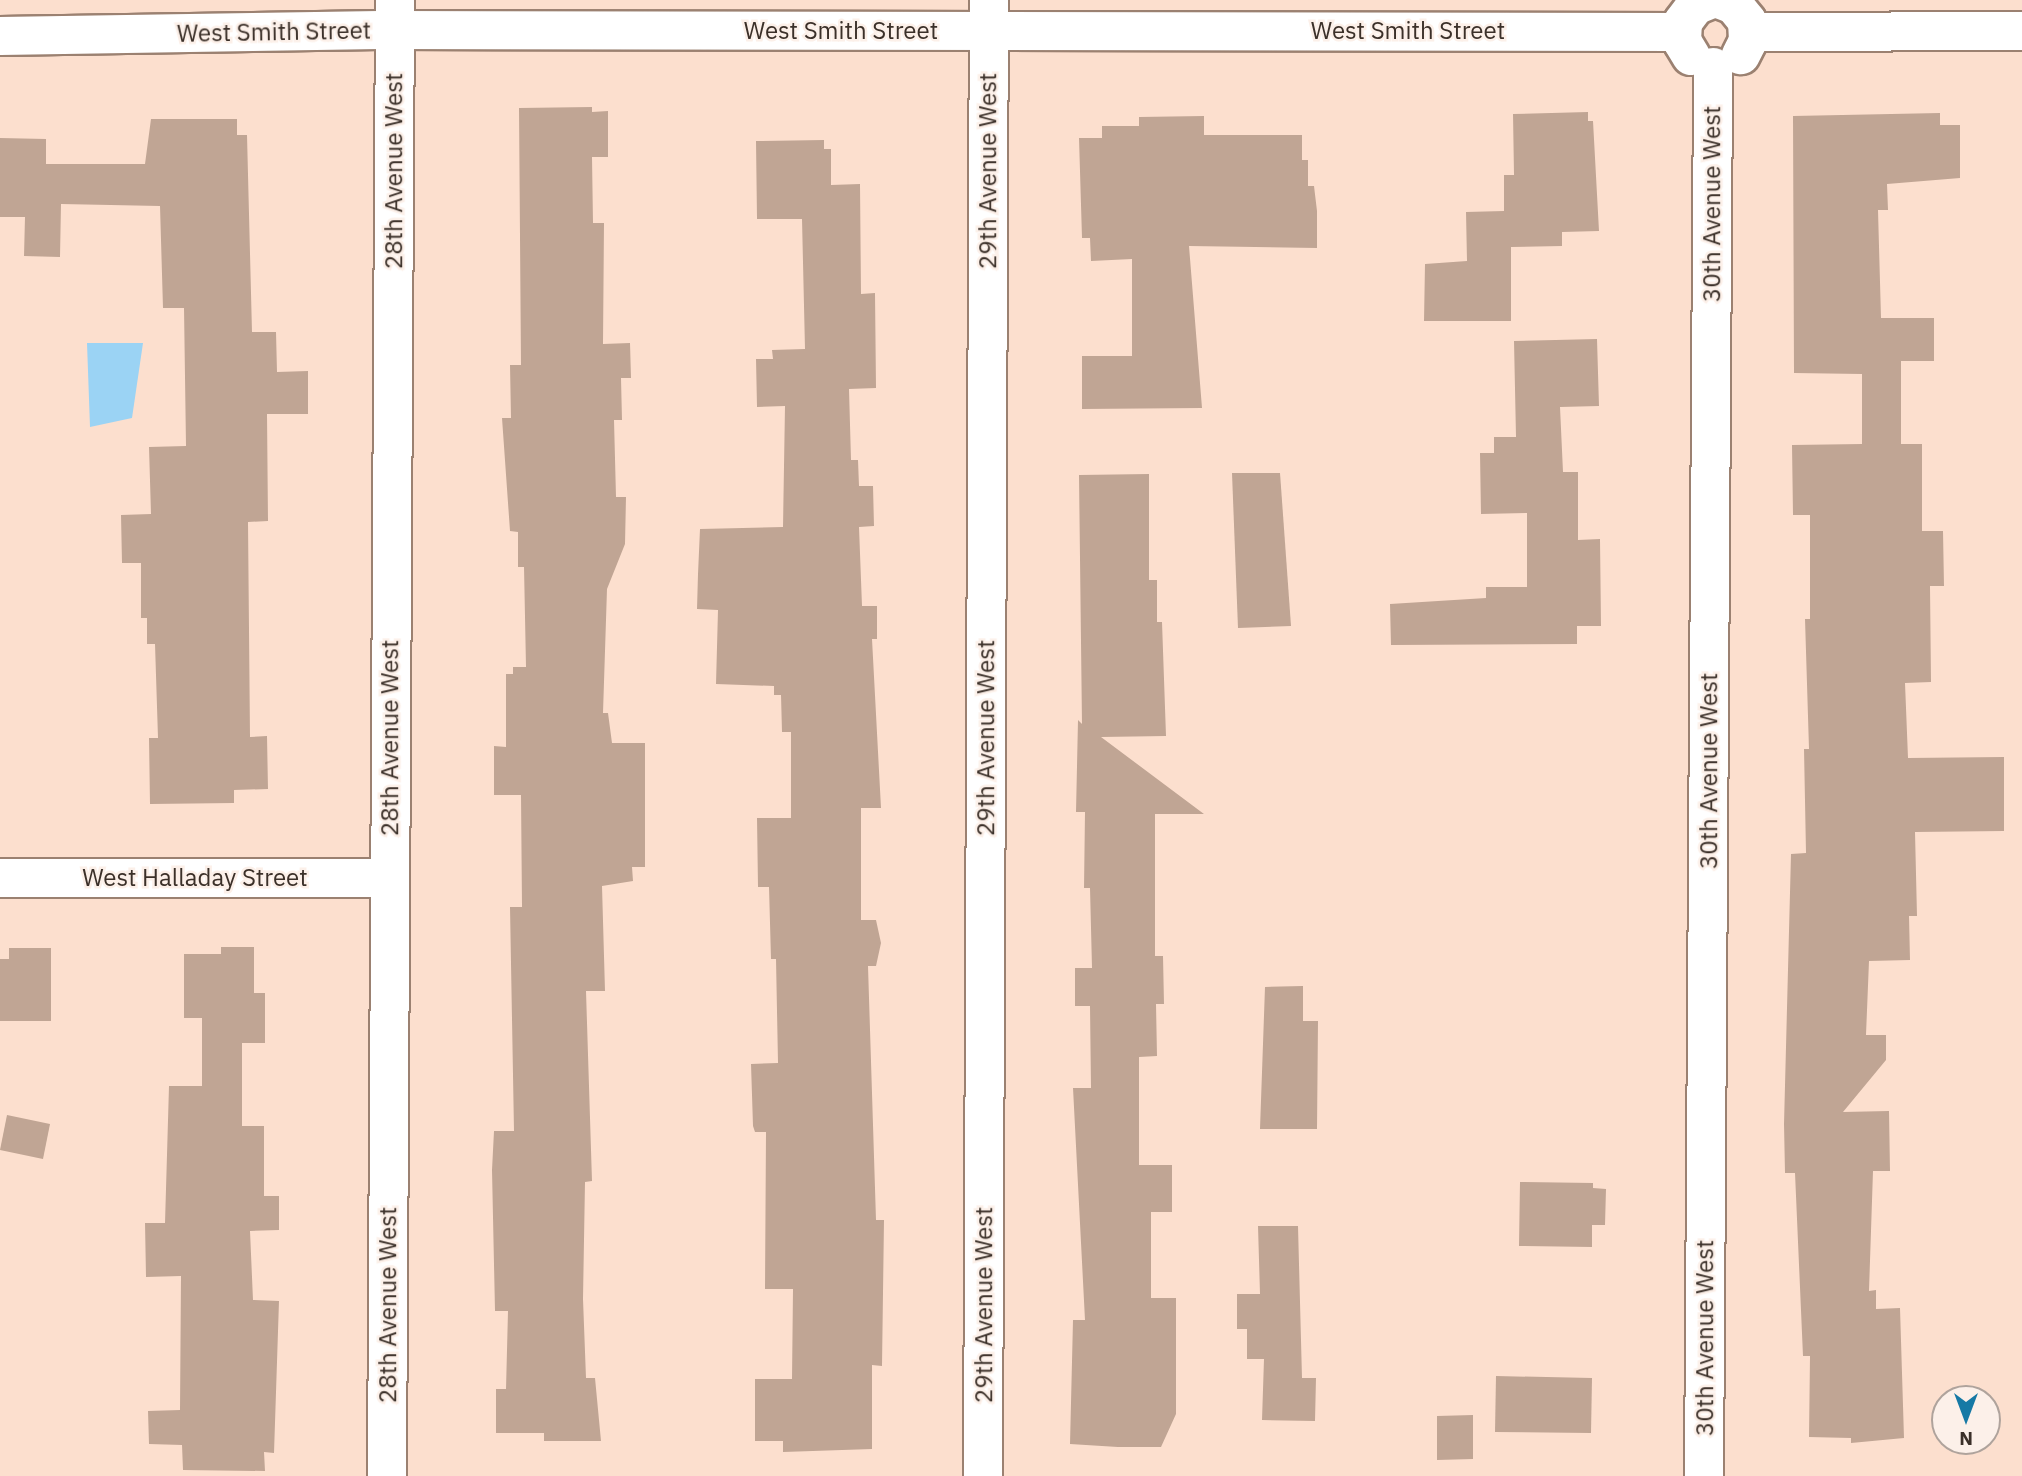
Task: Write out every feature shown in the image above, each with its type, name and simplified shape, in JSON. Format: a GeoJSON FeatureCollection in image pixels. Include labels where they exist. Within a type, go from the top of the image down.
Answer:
{"type":"FeatureCollection","features":[{"type":"Feature","properties":{"kind":"street"},"geometry":{"type":"LineString","coordinates":[[1710,0],[1688,13],[1681,32],[1690,55],[1713,67],[1739,57],[1749,32],[1742,12],[1720,0]]}},
{"type":"Feature","properties":{"kind":"street","name":"West Smith Street"},"geometry":{"type":"LineString","coordinates":[[0,36],[395,15],[989,16],[1681,32]]}},
{"type":"Feature","properties":{"kind":"street","name":"28th Avenue West"},"geometry":{"type":"LineString","coordinates":[[387,1476],[395,15]]}},
{"type":"Feature","properties":{"kind":"street","name":"29th Avenue West"},"geometry":{"type":"LineString","coordinates":[[983,1476],[989,16]]}},
{"type":"Feature","properties":{"kind":"street"},"geometry":{"type":"LineString","coordinates":[[1749,32],[2022,31]]}},
{"type":"Feature","properties":{"kind":"street","name":"30th Avenue West"},"geometry":{"type":"LineString","coordinates":[[1704,1476],[1713,67]]}},
{"type":"Feature","properties":{"kind":"street","name":"West Halladay Street"},"geometry":{"type":"LineString","coordinates":[[0,878],[390,878]]}},
{"type":"Feature","properties":{"kind":"water"},"geometry":{"type":"Polygon","coordinates":[[[87,343],[143,343],[132,418],[90,427],[87,343]]]}},
{"type":"Feature","properties":{"kind":"building"},"geometry":{"type":"Polygon","coordinates":[[[592,107],[592,112],[608,111],[608,157],[592,157],[593,223],[604,223],[603,344],[630,343],[631,378],[621,378],[622,420],[614,420],[616,497],[626,497],[625,544],[607,589],[603,713],[608,713],[612,743],[645,743],[645,867],[632,867],[633,881],[602,886],[605,991],[586,991],[592,1181],[585,1182],[583,1299],[586,1378],[595,1378],[601,1441],[544,1441],[544,1433],[496,1433],[496,1389],[506,1389],[508,1311],[495,1311],[492,1170],[494,1131],[514,1131],[510,907],[522,907],[521,795],[494,795],[494,746],[506,747],[506,674],[513,674],[513,667],[526,667],[524,567],[518,567],[518,532],[510,531],[502,418],[511,418],[510,365],[521,365],[519,108],[592,107]]]}},
{"type":"Feature","properties":{"kind":"building"},"geometry":{"type":"Polygon","coordinates":[[[1588,112],[1588,121],[1593,121],[1599,231],[1562,232],[1562,246],[1511,247],[1511,321],[1424,321],[1425,264],[1467,261],[1466,212],[1504,211],[1504,175],[1514,175],[1513,114],[1588,112]]]}},
{"type":"Feature","properties":{"kind":"building"},"geometry":{"type":"Polygon","coordinates":[[[1940,113],[1940,125],[1960,125],[1960,178],[1887,184],[1888,210],[1878,210],[1881,318],[1934,318],[1934,361],[1901,361],[1901,444],[1922,444],[1922,531],[1943,531],[1944,586],[1930,586],[1931,682],[1905,683],[1908,758],[2004,757],[2004,831],[1915,832],[1917,916],[1909,916],[1910,960],[1869,961],[1866,1035],[1886,1035],[1886,1060],[1843,1112],[1889,1111],[1890,1171],[1873,1171],[1869,1291],[1876,1290],[1876,1309],[1900,1308],[1904,1438],[1851,1443],[1851,1438],[1809,1437],[1810,1356],[1803,1356],[1795,1173],[1785,1173],[1784,1124],[1791,854],[1806,853],[1804,749],[1809,749],[1805,619],[1810,619],[1810,515],[1793,515],[1792,445],[1862,444],[1862,374],[1794,373],[1793,116],[1940,113]]]}},
{"type":"Feature","properties":{"kind":"building"},"geometry":{"type":"Polygon","coordinates":[[[1204,116],[1204,135],[1302,135],[1302,160],[1308,160],[1308,186],[1314,186],[1317,248],[1189,246],[1202,408],[1082,409],[1082,356],[1132,356],[1132,259],[1091,261],[1090,238],[1082,238],[1079,138],[1102,138],[1102,126],[1139,126],[1139,117],[1204,116]]]}},
{"type":"Feature","properties":{"kind":"building"},"geometry":{"type":"Polygon","coordinates":[[[151,119],[237,119],[237,135],[247,135],[252,332],[276,332],[277,372],[308,371],[308,414],[267,414],[268,521],[248,522],[250,737],[267,736],[268,789],[234,790],[234,803],[150,804],[149,738],[158,738],[155,644],[147,644],[147,618],[141,618],[141,563],[122,563],[121,515],[151,514],[149,447],[186,446],[184,308],[163,308],[160,206],[61,204],[60,257],[24,256],[25,217],[0,217],[0,138],[46,139],[46,164],[145,164],[151,119]]]}},
{"type":"Feature","properties":{"kind":"building"},"geometry":{"type":"Polygon","coordinates":[[[824,140],[824,149],[831,149],[831,185],[860,184],[861,294],[875,293],[876,388],[849,389],[851,460],[858,460],[859,486],[873,486],[874,526],[859,527],[862,606],[877,606],[877,639],[872,639],[881,808],[861,808],[861,920],[876,920],[881,943],[876,966],[868,966],[876,1220],[884,1220],[882,1366],[872,1365],[872,1449],[783,1452],[783,1441],[755,1441],[755,1379],[792,1379],[793,1289],[765,1289],[766,1132],[755,1132],[753,1126],[751,1064],[778,1063],[776,959],[771,959],[769,887],[758,887],[757,818],[791,818],[791,732],[782,732],[781,695],[774,695],[774,686],[716,684],[718,610],[697,609],[698,574],[700,529],[783,527],[785,406],[757,407],[756,359],[773,359],[772,350],[805,349],[802,219],[757,219],[756,141],[824,140]]]}},
{"type":"Feature","properties":{"kind":"building"},"geometry":{"type":"Polygon","coordinates":[[[1597,339],[1599,406],[1560,407],[1563,472],[1578,472],[1578,540],[1600,539],[1601,626],[1577,626],[1577,644],[1391,645],[1390,604],[1486,598],[1486,587],[1527,587],[1527,513],[1481,514],[1480,453],[1494,453],[1494,437],[1516,437],[1514,341],[1597,339]]]}},
{"type":"Feature","properties":{"kind":"building"},"geometry":{"type":"Polygon","coordinates":[[[1232,473],[1280,473],[1291,626],[1238,628],[1232,473]]]}},
{"type":"Feature","properties":{"kind":"building"},"geometry":{"type":"Polygon","coordinates":[[[1149,474],[1149,580],[1157,580],[1157,622],[1162,622],[1166,736],[1101,737],[1204,814],[1155,814],[1155,956],[1163,956],[1164,1004],[1156,1004],[1157,1056],[1139,1057],[1139,1165],[1172,1165],[1172,1212],[1151,1212],[1151,1298],[1176,1298],[1176,1414],[1161,1447],[1118,1447],[1070,1444],[1073,1320],[1085,1320],[1073,1088],[1091,1088],[1090,1006],[1075,1006],[1075,968],[1092,968],[1090,888],[1084,888],[1085,812],[1076,812],[1078,720],[1082,724],[1079,475],[1149,474]]]}},
{"type":"Feature","properties":{"kind":"building"},"geometry":{"type":"Polygon","coordinates":[[[221,947],[254,947],[254,993],[265,993],[265,1043],[242,1043],[242,1126],[264,1126],[264,1196],[279,1196],[279,1230],[250,1231],[253,1300],[279,1301],[274,1453],[264,1452],[265,1471],[183,1470],[182,1445],[149,1444],[148,1411],[180,1410],[181,1276],[146,1277],[145,1223],[165,1223],[169,1086],[202,1086],[202,1018],[184,1018],[184,954],[221,954],[221,947]]]}},
{"type":"Feature","properties":{"kind":"building"},"geometry":{"type":"Polygon","coordinates":[[[9,948],[51,948],[51,1021],[0,1021],[0,959],[9,959],[9,948]]]}},
{"type":"Feature","properties":{"kind":"building"},"geometry":{"type":"Polygon","coordinates":[[[1303,986],[1303,1021],[1318,1021],[1317,1129],[1260,1129],[1265,987],[1303,986]]]}},
{"type":"Feature","properties":{"kind":"building"},"geometry":{"type":"Polygon","coordinates":[[[7,1115],[50,1124],[43,1159],[0,1150],[7,1115]]]}},
{"type":"Feature","properties":{"kind":"building"},"geometry":{"type":"Polygon","coordinates":[[[1520,1182],[1593,1183],[1593,1188],[1606,1189],[1605,1225],[1592,1225],[1592,1247],[1519,1246],[1520,1182]]]}},
{"type":"Feature","properties":{"kind":"building"},"geometry":{"type":"Polygon","coordinates":[[[1258,1226],[1298,1226],[1302,1378],[1316,1378],[1315,1421],[1262,1420],[1264,1359],[1247,1359],[1247,1329],[1237,1329],[1237,1294],[1260,1294],[1258,1226]]]}},
{"type":"Feature","properties":{"kind":"building"},"geometry":{"type":"Polygon","coordinates":[[[1496,1376],[1592,1378],[1591,1433],[1495,1432],[1496,1376]]]}},
{"type":"Feature","properties":{"kind":"building"},"geometry":{"type":"Polygon","coordinates":[[[1473,1415],[1473,1459],[1437,1460],[1437,1416],[1473,1415]]]}}]}
